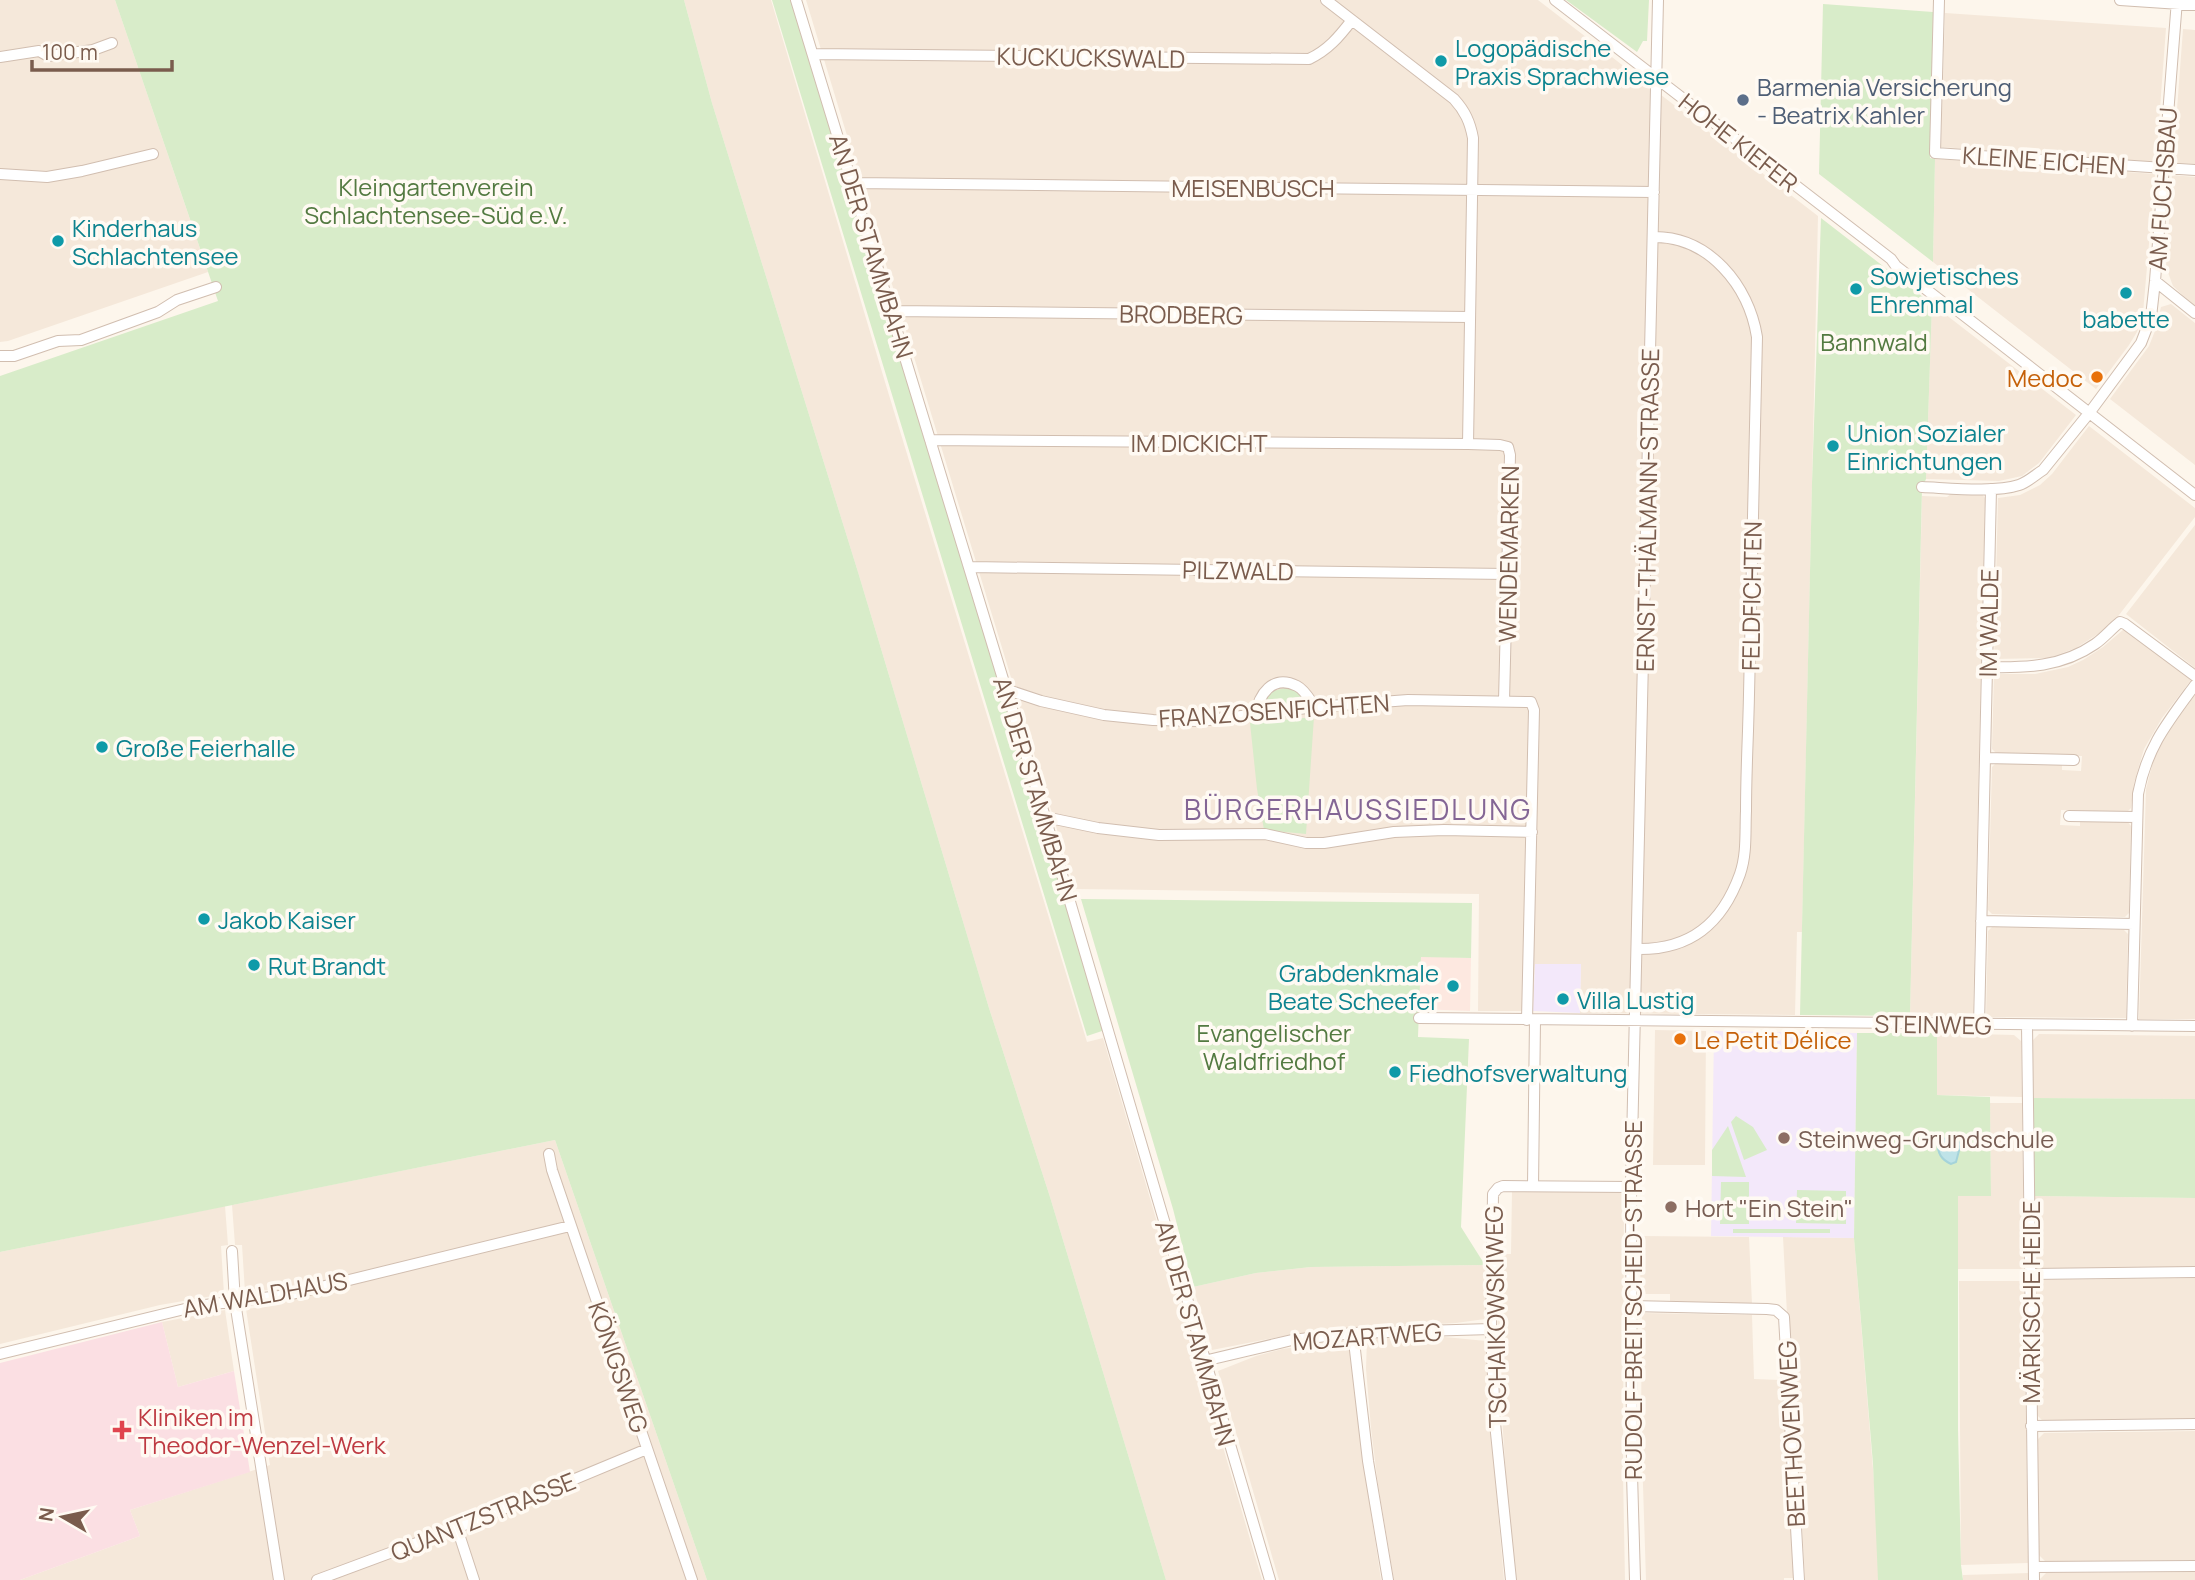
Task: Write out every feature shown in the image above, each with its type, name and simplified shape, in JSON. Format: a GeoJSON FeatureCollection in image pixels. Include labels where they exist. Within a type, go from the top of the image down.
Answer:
{"type":"FeatureCollection","features":[{"type":"Feature","properties":{"kind":"street","name":"AN DER STAMMBAHN"},"geometry":{"type":"LineString","coordinates":[[796,0],[970,567],[1270,1580]]}},
{"type":"Feature","properties":{"kind":"street","name":"WENDEMARKEN"},"geometry":{"type":"LineString","coordinates":[[1326,0],[1454,99],[1466,114],[1473,138],[1468,444],[1508,447],[1510,456],[1504,701]]}},
{"type":"Feature","properties":{"kind":"street","name":"HOHE KIEFER"},"geometry":{"type":"LineString","coordinates":[[1555,0],[1891,259],[1898,261],[1948,299],[1953,307],[2195,495]]}},
{"type":"Feature","properties":{"kind":"street","name":"ERNST-THÄLMANN-STRASSE"},"geometry":{"type":"LineString","coordinates":[[1635,1020],[1658,0]]}},
{"type":"Feature","properties":{"kind":"street","name":"KLEINE EICHEN"},"geometry":{"type":"LineString","coordinates":[[1939,0],[1935,153],[2195,170]]}},
{"type":"Feature","properties":{"kind":"street"},"geometry":{"type":"LineString","coordinates":[[2120,0],[2195,5]]}},
{"type":"Feature","properties":{"kind":"street","name":"AM FUCHSBAU"},"geometry":{"type":"LineString","coordinates":[[1922,487],[2015,487],[2033,477],[2043,470],[2090,412],[2141,343],[2147,330],[2155,281],[2177,2]]}},
{"type":"Feature","properties":{"kind":"street","name":"KUCKUCKSWALD"},"geometry":{"type":"LineString","coordinates":[[813,54],[1309,59],[1323,52],[1352,20]]}},
{"type":"Feature","properties":{"kind":"street"},"geometry":{"type":"LineString","coordinates":[[0,57],[39,51],[48,56],[93,50],[112,43]]}},
{"type":"Feature","properties":{"kind":"street"},"geometry":{"type":"LineString","coordinates":[[0,174],[47,177],[153,154]]}},
{"type":"Feature","properties":{"kind":"street","name":"MEISENBUSCH"},"geometry":{"type":"LineString","coordinates":[[853,183],[1654,192]]}},
{"type":"Feature","properties":{"kind":"street","name":"FELDFICHTEN"},"geometry":{"type":"LineString","coordinates":[[1637,949],[1671,947],[1692,937],[1713,921],[1735,886],[1745,855],[1749,697],[1757,337],[1745,296],[1714,260],[1686,243],[1653,237]]}},
{"type":"Feature","properties":{"kind":"street"},"geometry":{"type":"LineString","coordinates":[[2155,281],[2195,313]]}},
{"type":"Feature","properties":{"kind":"street"},"geometry":{"type":"LineString","coordinates":[[0,356],[15,356],[58,341],[81,340],[158,312],[177,300],[216,287]]}},
{"type":"Feature","properties":{"kind":"street","name":"BRODBERG"},"geometry":{"type":"LineString","coordinates":[[892,311],[1470,317]]}},
{"type":"Feature","properties":{"kind":"street","name":"IM DICKICHT"},"geometry":{"type":"LineString","coordinates":[[930,440],[1468,444]]}},
{"type":"Feature","properties":{"kind":"street","name":"IM WALDE"},"geometry":{"type":"LineString","coordinates":[[1979,1025],[1991,489]]}},
{"type":"Feature","properties":{"kind":"street","name":"PILZWALD"},"geometry":{"type":"LineString","coordinates":[[970,567],[1507,574]]}},
{"type":"Feature","properties":{"kind":"street"},"geometry":{"type":"LineString","coordinates":[[1987,667],[2024,668],[2063,660],[2095,644],[2120,622],[2195,676]]}},
{"type":"Feature","properties":{"kind":"street"},"geometry":{"type":"LineString","coordinates":[[1256,716],[1261,695],[1278,684],[1297,686],[1305,692],[1315,707]]}},
{"type":"Feature","properties":{"kind":"street"},"geometry":{"type":"LineString","coordinates":[[2132,1026],[2137,794],[2148,756],[2162,730],[2195,685]]}},
{"type":"Feature","properties":{"kind":"street","name":"FRANZOSENFICHTEN"},"geometry":{"type":"LineString","coordinates":[[1005,689],[1041,701],[1104,715],[1200,721],[1315,707],[1409,700],[1504,701]]}},
{"type":"Feature","properties":{"kind":"street"},"geometry":{"type":"LineString","coordinates":[[1504,701],[1531,702],[1533,706],[1533,1186]]}},
{"type":"Feature","properties":{"kind":"street"},"geometry":{"type":"LineString","coordinates":[[1985,758],[2074,761]]}},
{"type":"Feature","properties":{"kind":"street"},"geometry":{"type":"LineString","coordinates":[[2069,816],[2136,817]]}},
{"type":"Feature","properties":{"kind":"street"},"geometry":{"type":"LineString","coordinates":[[1045,817],[1098,828],[1159,835],[1265,834],[1306,843],[1324,843],[1394,832],[1532,832]]}},
{"type":"Feature","properties":{"kind":"street"},"geometry":{"type":"LineString","coordinates":[[1982,921],[2134,924]]}},
{"type":"Feature","properties":{"kind":"street","name":"STEINWEG"},"geometry":{"type":"LineString","coordinates":[[1419,1018],[2195,1026]]}},
{"type":"Feature","properties":{"kind":"street","name":"RUDOLF-BREITSCHEID-STRASSE"},"geometry":{"type":"LineString","coordinates":[[1635,1020],[1631,1306],[1635,1580]]}},
{"type":"Feature","properties":{"kind":"street","name":"MÄRKISCHE HEIDE"},"geometry":{"type":"LineString","coordinates":[[2027,1025],[2034,1580]]}},
{"type":"Feature","properties":{"kind":"street","name":"KÖNIGSWEG"},"geometry":{"type":"LineString","coordinates":[[549,1154],[570,1226],[692,1580]]}},
{"type":"Feature","properties":{"kind":"street","name":"TSCHAIKOWSKIWEG"},"geometry":{"type":"LineString","coordinates":[[1510,1580],[1497,1452],[1491,1329],[1493,1194],[1503,1186],[1632,1186]]}},
{"type":"Feature","properties":{"kind":"street","name":"AM WALDHAUS"},"geometry":{"type":"LineString","coordinates":[[0,1354],[160,1313],[288,1295],[570,1226]]}},
{"type":"Feature","properties":{"kind":"street"},"geometry":{"type":"LineString","coordinates":[[232,1251],[235,1302],[279,1580]]}},
{"type":"Feature","properties":{"kind":"street"},"geometry":{"type":"LineString","coordinates":[[2030,1274],[2195,1272]]}},
{"type":"Feature","properties":{"kind":"street","name":"BEETHOVENWEG"},"geometry":{"type":"LineString","coordinates":[[1631,1306],[1776,1310],[1784,1317],[1799,1580]]}},
{"type":"Feature","properties":{"kind":"street","name":"MOZARTWEG"},"geometry":{"type":"LineString","coordinates":[[1204,1361],[1293,1340],[1353,1332],[1491,1329]]}},
{"type":"Feature","properties":{"kind":"street"},"geometry":{"type":"LineString","coordinates":[[1353,1332],[1368,1461],[1388,1580]]}},
{"type":"Feature","properties":{"kind":"street"},"geometry":{"type":"LineString","coordinates":[[2031,1426],[2195,1424]]}},
{"type":"Feature","properties":{"kind":"street","name":"QUANTZSTRASSE"},"geometry":{"type":"LineString","coordinates":[[317,1580],[457,1528],[647,1449]]}},
{"type":"Feature","properties":{"kind":"street"},"geometry":{"type":"LineString","coordinates":[[457,1528],[474,1580]]}},
{"type":"Feature","properties":{"kind":"street"},"geometry":{"type":"LineString","coordinates":[[2034,1567],[2195,1566]]}},
{"type":"Feature","properties":{"kind":"shaded area"},"geometry":{"type":"Polygon","coordinates":[[[0,0],[115,0],[208,272],[0,342],[0,0]]]}},
{"type":"Feature","properties":{"kind":"shaded area"},"geometry":{"type":"Polygon","coordinates":[[[684,0],[771,0],[1087,1042],[1103,1038],[1262,1580],[1166,1580],[712,103],[684,0]]]}},
{"type":"Feature","properties":{"kind":"shaded area","name":"BÜRGERHAUSSIEDLUNG"},"geometry":{"type":"Polygon","coordinates":[[[806,0],[1538,0],[1818,216],[1802,932],[1797,932],[1795,1015],[1580,1013],[1581,964],[1535,964],[1533,1011],[1478,1011],[1479,894],[1075,889],[806,0]]]}},
{"type":"Feature","properties":{"kind":"shaded area"},"geometry":{"type":"Polygon","coordinates":[[[1945,13],[2166,28],[2156,162],[1941,147],[1945,13]]]}},
{"type":"Feature","properties":{"kind":"shaded area"},"geometry":{"type":"Polygon","coordinates":[[[2183,29],[2195,30],[2195,164],[2173,163],[2183,29]]]}},
{"type":"Feature","properties":{"kind":"shaded area"},"geometry":{"type":"Polygon","coordinates":[[[1935,159],[2155,174],[2143,313],[2137,332],[2129,345],[2096,389],[1933,262],[1935,159]]]}},
{"type":"Feature","properties":{"kind":"shaded area"},"geometry":{"type":"Polygon","coordinates":[[[2172,175],[2195,177],[2195,307],[2173,286],[2166,267],[2172,175]]]}},
{"type":"Feature","properties":{"kind":"shaded area"},"geometry":{"type":"Polygon","coordinates":[[[1932,304],[2076,415],[2039,463],[2022,476],[1999,481],[1926,479],[1932,304]]]}},
{"type":"Feature","properties":{"kind":"shaded area"},"geometry":{"type":"Polygon","coordinates":[[[2171,304],[2195,323],[2195,465],[2110,399],[2149,346],[2161,307],[2171,304]]]}},
{"type":"Feature","properties":{"kind":"shaded area"},"geometry":{"type":"Polygon","coordinates":[[[2089,426],[2195,508],[2195,517],[2112,624],[2101,632],[2076,648],[2049,658],[1994,659],[1998,498],[2020,495],[2040,485],[2052,474],[2089,426]]]}},
{"type":"Feature","properties":{"kind":"shaded area"},"geometry":{"type":"Polygon","coordinates":[[[1952,493],[1981,493],[1985,498],[1973,1017],[1910,1016],[1922,496],[1947,497],[1952,493]]]}},
{"type":"Feature","properties":{"kind":"shaded area"},"geometry":{"type":"Polygon","coordinates":[[[2195,525],[2195,668],[2126,614],[2195,525]]]}},
{"type":"Feature","properties":{"kind":"shaded area"},"geometry":{"type":"Polygon","coordinates":[[[2124,629],[2191,680],[2162,718],[2144,749],[2134,783],[2131,808],[2127,812],[2061,810],[2060,825],[2080,826],[2080,820],[2127,821],[2131,826],[2129,913],[2125,917],[1992,914],[1988,910],[1992,767],[1996,763],[2062,765],[2062,770],[2081,771],[2082,756],[1996,753],[1992,749],[1994,674],[2035,674],[2068,667],[2103,647],[2124,629]]]}},
{"type":"Feature","properties":{"kind":"shaded area"},"geometry":{"type":"Polygon","coordinates":[[[2195,695],[2195,1019],[2139,1019],[2146,789],[2155,754],[2165,735],[2195,695]]]}},
{"type":"Feature","properties":{"kind":"shaded area"},"geometry":{"type":"Polygon","coordinates":[[[1992,927],[2124,930],[2128,934],[2126,1018],[1986,1017],[1988,931],[1992,927]]]}},
{"type":"Feature","properties":{"kind":"shaded area"},"geometry":{"type":"Polygon","coordinates":[[[1421,956],[1471,958],[1470,1011],[1419,1009],[1421,956]]]}},
{"type":"Feature","properties":{"kind":"shaded area"},"geometry":{"type":"Polygon","coordinates":[[[1535,964],[1581,964],[1580,1013],[1533,1011],[1535,964]]]}},
{"type":"Feature","properties":{"kind":"shaded area"},"geometry":{"type":"Polygon","coordinates":[[[1655,1030],[1706,1031],[1705,1165],[1653,1165],[1655,1030]]]}},
{"type":"Feature","properties":{"kind":"shaded area","name":"Steinweg-Grundschule"},"geometry":{"type":"Polygon","coordinates":[[[1714,1031],[1857,1033],[1854,1238],[1711,1236],[1714,1031]]]}},
{"type":"Feature","properties":{"kind":"shaded area"},"geometry":{"type":"Polygon","coordinates":[[[1937,1033],[2014,1035],[2021,1041],[2022,1097],[1936,1095],[1937,1033]]]}},
{"type":"Feature","properties":{"kind":"shaded area"},"geometry":{"type":"Polygon","coordinates":[[[2039,1034],[2195,1036],[2195,1099],[2033,1098],[2032,1041],[2039,1034]]]}},
{"type":"Feature","properties":{"kind":"shaded area"},"geometry":{"type":"Polygon","coordinates":[[[1990,1103],[2022,1103],[2024,1269],[1958,1269],[1958,1195],[1991,1195],[1990,1103]]]}},
{"type":"Feature","properties":{"kind":"shaded area"},"geometry":{"type":"Polygon","coordinates":[[[555,1140],[707,1580],[20,1580],[140,1536],[130,1510],[270,1465],[246,1309],[270,1306],[269,1290],[245,1292],[242,1245],[235,1245],[232,1205],[555,1140]]]}},
{"type":"Feature","properties":{"kind":"shaded area"},"geometry":{"type":"Polygon","coordinates":[[[1512,1191],[1624,1192],[1625,1580],[1516,1580],[1508,1509],[1499,1369],[1497,1254],[1511,1254],[1512,1191]]]}},
{"type":"Feature","properties":{"kind":"shaded area"},"geometry":{"type":"Polygon","coordinates":[[[2034,1196],[2195,1198],[2195,1267],[2042,1269],[2035,1262],[2034,1196]]]}},
{"type":"Feature","properties":{"kind":"shaded area"},"geometry":{"type":"Polygon","coordinates":[[[225,1206],[228,1245],[221,1246],[224,1294],[160,1305],[0,1344],[0,1252],[225,1206]]]}},
{"type":"Feature","properties":{"kind":"shaded area"},"geometry":{"type":"Polygon","coordinates":[[[1641,1236],[1749,1237],[1752,1304],[1670,1303],[1670,1294],[1640,1294],[1641,1236]]]}},
{"type":"Feature","properties":{"kind":"shaded area"},"geometry":{"type":"Polygon","coordinates":[[[1783,1237],[1854,1238],[1877,1518],[1879,1580],[1805,1580],[1783,1237]]]}},
{"type":"Feature","properties":{"kind":"shaded area"},"geometry":{"type":"Polygon","coordinates":[[[1485,1265],[1485,1319],[1345,1329],[1279,1337],[1212,1350],[1193,1287],[1256,1273],[1311,1267],[1485,1265]]]}},
{"type":"Feature","properties":{"kind":"shaded area"},"geometry":{"type":"Polygon","coordinates":[[[2195,1278],[2195,1419],[2044,1422],[2037,1415],[2035,1287],[2042,1280],[2195,1278]]]}},
{"type":"Feature","properties":{"kind":"shaded area"},"geometry":{"type":"Polygon","coordinates":[[[1959,1281],[2024,1281],[2028,1563],[1961,1565],[1959,1281]]]}},
{"type":"Feature","properties":{"kind":"shaded area"},"geometry":{"type":"Polygon","coordinates":[[[225,1310],[234,1371],[178,1387],[162,1322],[225,1310]]]}},
{"type":"Feature","properties":{"kind":"shaded area"},"geometry":{"type":"Polygon","coordinates":[[[1642,1313],[1752,1315],[1754,1379],[1782,1380],[1794,1578],[1646,1580],[1641,1422],[1642,1313]]]}},
{"type":"Feature","properties":{"kind":"shaded area","name":"Kliniken im Theodor-Wenzel-Werk"},"geometry":{"type":"Polygon","coordinates":[[[162,1322],[178,1387],[234,1371],[250,1472],[130,1510],[140,1536],[20,1580],[0,1580],[0,1363],[162,1322]]]}},
{"type":"Feature","properties":{"kind":"shaded area"},"geometry":{"type":"Polygon","coordinates":[[[1424,1335],[1486,1341],[1504,1580],[1394,1580],[1371,1428],[1366,1369],[1367,1338],[1424,1335]]]}},
{"type":"Feature","properties":{"kind":"shaded area"},"geometry":{"type":"Polygon","coordinates":[[[1350,1341],[1381,1580],[1279,1580],[1218,1371],[1282,1349],[1350,1341]]]}},
{"type":"Feature","properties":{"kind":"shaded area"},"geometry":{"type":"Polygon","coordinates":[[[2195,1431],[2195,1560],[2046,1562],[2039,1555],[2037,1440],[2044,1433],[2195,1431]]]}},
{"type":"Feature","properties":{"kind":"shaded area"},"geometry":{"type":"Polygon","coordinates":[[[2195,1572],[2195,1580],[2039,1580],[2046,1573],[2195,1572]]]}},
{"type":"Feature","properties":{"kind":"shaded area"},"geometry":{"type":"Polygon","coordinates":[[[2029,1573],[2029,1580],[1963,1580],[1963,1575],[2029,1573]]]}},
{"type":"Feature","properties":{"kind":"green space","name":"Kleingartenverein Schlachtensee-Süd e.V."},"geometry":{"type":"Polygon","coordinates":[[[115,0],[684,0],[712,103],[1166,1580],[707,1580],[555,1140],[0,1252],[0,376],[218,301],[115,0]]]}},
{"type":"Feature","properties":{"kind":"green space"},"geometry":{"type":"Polygon","coordinates":[[[772,0],[797,0],[1108,1029],[1087,1036],[772,0]]]}},
{"type":"Feature","properties":{"kind":"green space"},"geometry":{"type":"Polygon","coordinates":[[[1566,0],[1649,0],[1647,41],[1643,41],[1637,52],[1566,0]]]}},
{"type":"Feature","properties":{"kind":"green space","name":"Bannwald"},"geometry":{"type":"Polygon","coordinates":[[[1823,4],[1933,12],[1930,158],[1935,159],[1933,262],[1819,174],[1823,4]]]}},
{"type":"Feature","properties":{"kind":"green space","name":"Bannwald"},"geometry":{"type":"Polygon","coordinates":[[[1821,218],[1932,304],[1926,479],[1922,488],[1910,1016],[1800,1015],[1821,218]]]}},
{"type":"Feature","properties":{"kind":"green space"},"geometry":{"type":"Polygon","coordinates":[[[1285,688],[1298,692],[1306,702],[1260,709],[1269,692],[1285,688]]]}},
{"type":"Feature","properties":{"kind":"green space"},"geometry":{"type":"Polygon","coordinates":[[[1314,717],[1306,834],[1264,830],[1250,723],[1314,717]]]}},
{"type":"Feature","properties":{"kind":"green space","name":"Evangelischer Waldfriedhof"},"geometry":{"type":"Polygon","coordinates":[[[1081,899],[1472,903],[1471,958],[1421,957],[1418,1037],[1469,1039],[1461,1227],[1485,1265],[1311,1267],[1256,1273],[1193,1287],[1173,1209],[1081,899]]]}},
{"type":"Feature","properties":{"kind":"green space"},"geometry":{"type":"Polygon","coordinates":[[[1857,1033],[1937,1033],[1937,1095],[1990,1097],[1991,1196],[1958,1196],[1958,1429],[1963,1580],[1878,1580],[1873,1464],[1854,1238],[1857,1033]]]}},
{"type":"Feature","properties":{"kind":"green space"},"geometry":{"type":"Polygon","coordinates":[[[2033,1098],[2195,1099],[2195,1198],[2034,1196],[2033,1098]]]}},
{"type":"Feature","properties":{"kind":"green space"},"geometry":{"type":"Polygon","coordinates":[[[1736,1116],[1753,1127],[1767,1150],[1744,1160],[1731,1122],[1736,1116]]]}},
{"type":"Feature","properties":{"kind":"green space"},"geometry":{"type":"Polygon","coordinates":[[[1728,1126],[1746,1177],[1712,1176],[1712,1150],[1728,1126]]]}},
{"type":"Feature","properties":{"kind":"green space"},"geometry":{"type":"Polygon","coordinates":[[[1721,1182],[1749,1182],[1749,1224],[1720,1224],[1721,1182]]]}},
{"type":"Feature","properties":{"kind":"green space"},"geometry":{"type":"Polygon","coordinates":[[[1797,1190],[1846,1191],[1846,1224],[1796,1223],[1797,1190]]]}},
{"type":"Feature","properties":{"kind":"green space"},"geometry":{"type":"Polygon","coordinates":[[[1733,1229],[1830,1229],[1830,1233],[1733,1233],[1733,1229]]]}},
{"type":"Feature","properties":{"kind":"water"},"geometry":{"type":"Polygon","coordinates":[[[1948,1138],[1961,1143],[1956,1162],[1951,1164],[1945,1161],[1938,1150],[1938,1143],[1948,1138]]]}},
{"type":"Feature","properties":{"kind":"place","name":"Logopädische Praxis Sprachwiese"},"geometry":{"type":"Point","coordinates":[1441,61]}},
{"type":"Feature","properties":{"kind":"place","name":"Barmenia Versicherung - Beatrix Kahler"},"geometry":{"type":"Point","coordinates":[1743,100]}},
{"type":"Feature","properties":{"kind":"place","name":"Kinderhaus Schlachtensee"},"geometry":{"type":"Point","coordinates":[58,241]}},
{"type":"Feature","properties":{"kind":"place","name":"Sowjetisches Ehrenmal"},"geometry":{"type":"Point","coordinates":[1856,289]}},
{"type":"Feature","properties":{"kind":"place","name":"babette"},"geometry":{"type":"Point","coordinates":[2126,293]}},
{"type":"Feature","properties":{"kind":"place","name":"Medoc"},"geometry":{"type":"Point","coordinates":[2097,377]}},
{"type":"Feature","properties":{"kind":"place","name":"Union Sozialer Einrichtungen"},"geometry":{"type":"Point","coordinates":[1833,446]}},
{"type":"Feature","properties":{"kind":"place","name":"Große Feierhalle"},"geometry":{"type":"Point","coordinates":[102,747]}},
{"type":"Feature","properties":{"kind":"place","name":"Jakob Kaiser"},"geometry":{"type":"Point","coordinates":[204,919]}},
{"type":"Feature","properties":{"kind":"place","name":"Rut Brandt"},"geometry":{"type":"Point","coordinates":[254,965]}},
{"type":"Feature","properties":{"kind":"place","name":"Grabdenkmale Beate Scheefer"},"geometry":{"type":"Point","coordinates":[1453,986]}},
{"type":"Feature","properties":{"kind":"place","name":"Villa Lustig"},"geometry":{"type":"Point","coordinates":[1563,999]}},
{"type":"Feature","properties":{"kind":"place","name":"Le Petit Délice"},"geometry":{"type":"Point","coordinates":[1680,1039]}},
{"type":"Feature","properties":{"kind":"place","name":"Fiedhofsverwaltung"},"geometry":{"type":"Point","coordinates":[1395,1072]}},
{"type":"Feature","properties":{"kind":"place","name":"Steinweg-Grundschule"},"geometry":{"type":"Point","coordinates":[1784,1138]}},
{"type":"Feature","properties":{"kind":"place","name":"Hort \"Ein Stein\""},"geometry":{"type":"Point","coordinates":[1671,1207]}},
{"type":"Feature","properties":{"kind":"place","name":"Kliniken im Theodor-Wenzel-Werk"},"geometry":{"type":"Point","coordinates":[122,1430]}},
{"type":"Feature","properties":{"kind":"district","name":"BÜRGERHAUSSIEDLUNG"},"geometry":{"type":"Point","coordinates":[1358,809]}}]}
